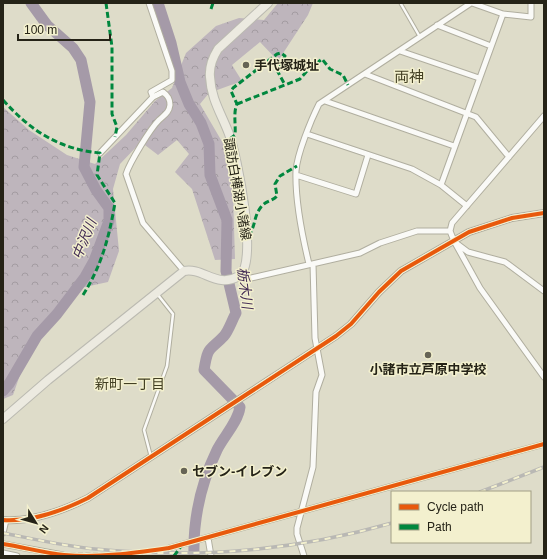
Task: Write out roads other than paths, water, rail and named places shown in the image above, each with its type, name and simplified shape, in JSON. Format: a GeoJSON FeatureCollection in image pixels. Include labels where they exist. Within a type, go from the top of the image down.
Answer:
{"type":"FeatureCollection","features":[{"type":"Feature","properties":{"kind":"main road","name":"諏訪白樺湖小諸線"},"geometry":{"type":"LineString","coordinates":[[240,276],[245,269],[248,247],[246,218],[230,135],[214,100],[210,76],[213,58],[218,48],[268,3]]}},
{"type":"Feature","properties":{"kind":"main road"},"geometry":{"type":"LineString","coordinates":[[3,419],[184,271],[196,272],[218,280],[240,276]]}},
{"type":"Feature","properties":{"kind":"street"},"geometry":{"type":"LineString","coordinates":[[149,3],[172,71],[172,80],[151,92],[153,97]]}},
{"type":"Feature","properties":{"kind":"street"},"geometry":{"type":"LineString","coordinates":[[304,556],[297,534],[301,510],[314,467],[315,397],[322,375],[322,368],[317,350],[311,264],[300,213],[296,169],[307,134],[319,104],[471,3],[480,4],[503,14],[531,17],[531,3]]}},
{"type":"Feature","properties":{"kind":"street"},"geometry":{"type":"LineString","coordinates":[[441,185],[466,112],[503,14]]}},
{"type":"Feature","properties":{"kind":"street"},"geometry":{"type":"LineString","coordinates":[[437,25],[490,46]]}},
{"type":"Feature","properties":{"kind":"street"},"geometry":{"type":"LineString","coordinates":[[400,51],[479,78]]}},
{"type":"Feature","properties":{"kind":"street"},"geometry":{"type":"LineString","coordinates":[[365,74],[476,117],[509,157]]}},
{"type":"Feature","properties":{"kind":"street"},"geometry":{"type":"LineString","coordinates":[[100,153],[153,97],[163,92],[169,99],[170,106],[166,114],[158,120],[133,158],[126,174],[142,223],[184,271]]}},
{"type":"Feature","properties":{"kind":"street"},"geometry":{"type":"LineString","coordinates":[[325,101],[454,146]]}},
{"type":"Feature","properties":{"kind":"street"},"geometry":{"type":"LineString","coordinates":[[544,116],[452,224],[450,231],[480,288],[544,377]]}},
{"type":"Feature","properties":{"kind":"street"},"geometry":{"type":"LineString","coordinates":[[307,134],[412,169],[441,185],[467,206]]}},
{"type":"Feature","properties":{"kind":"street"},"geometry":{"type":"LineString","coordinates":[[296,175],[356,194],[368,155]]}},
{"type":"Feature","properties":{"kind":"street"},"geometry":{"type":"LineString","coordinates":[[3,533],[4,520],[36,517],[74,505],[103,490],[151,456],[317,350],[351,324],[379,292],[401,271],[454,241],[486,226],[512,218],[544,213]]}},
{"type":"Feature","properties":{"kind":"street"},"geometry":{"type":"LineString","coordinates":[[240,276],[247,279],[360,253],[380,243],[417,231],[450,231]]}},
{"type":"Feature","properties":{"kind":"street"},"geometry":{"type":"LineString","coordinates":[[454,241],[468,252],[505,262],[544,291]]}},
{"type":"Feature","properties":{"kind":"street"},"geometry":{"type":"LineString","coordinates":[[169,548],[301,510],[544,444]]}},
{"type":"Feature","properties":{"kind":"street"},"geometry":{"type":"LineString","coordinates":[[208,538],[211,556]]}},
{"type":"Feature","properties":{"kind":"street"},"geometry":{"type":"LineString","coordinates":[[3,544],[63,554]]}},
{"type":"Feature","properties":{"kind":"street"},"geometry":{"type":"LineString","coordinates":[[3,553],[17,556]]}},
{"type":"Feature","properties":{"kind":"lane"},"geometry":{"type":"LineString","coordinates":[[401,4],[420,37]]}},
{"type":"Feature","properties":{"kind":"lane"},"geometry":{"type":"LineString","coordinates":[[151,456],[144,430],[167,366],[173,314],[156,293]]}},
{"type":"Feature","properties":{"kind":"waterway","name":"中沢川"},"geometry":{"type":"LineString","coordinates":[[3,391],[9,384],[37,336],[57,314],[85,277],[94,261],[109,221],[109,208],[96,190],[84,167],[90,102],[81,60],[73,48],[47,25],[31,3]]}},
{"type":"Feature","properties":{"kind":"waterway","name":"栃木川"},"geometry":{"type":"LineString","coordinates":[[158,3],[171,43],[180,82],[189,104],[201,123],[209,144],[210,175],[227,220],[226,271],[236,313],[226,334],[208,352],[204,370],[240,407],[234,424],[217,450],[202,488],[195,528],[194,556]]}},
{"type":"Feature","properties":{"kind":"tunnel"},"geometry":{"type":"LineString","coordinates":[[63,555],[125,555],[169,548]]}},
{"type":"Feature","properties":{"kind":"railway"},"geometry":{"type":"LineString","coordinates":[[483,491],[544,467]]}},
{"type":"Feature","properties":{"kind":"railway"},"geometry":{"type":"LineString","coordinates":[[3,533],[83,548],[133,552],[208,553],[282,546],[319,540],[356,533],[391,523]]}},
{"type":"Feature","properties":{"kind":"place","name":"手代塚城址"},"geometry":{"type":"Point","coordinates":[246,65]}},
{"type":"Feature","properties":{"kind":"place","name":"小諸市立芦原中学校"},"geometry":{"type":"Point","coordinates":[428,355]}},
{"type":"Feature","properties":{"kind":"place","name":"セブン-イレブン"},"geometry":{"type":"Point","coordinates":[184,471]}},
{"type":"Feature","properties":{"kind":"district","name":"両神"},"geometry":{"type":"Point","coordinates":[409,77]}},
{"type":"Feature","properties":{"kind":"district","name":"新町一丁目"},"geometry":{"type":"Point","coordinates":[130,384]}}]}
